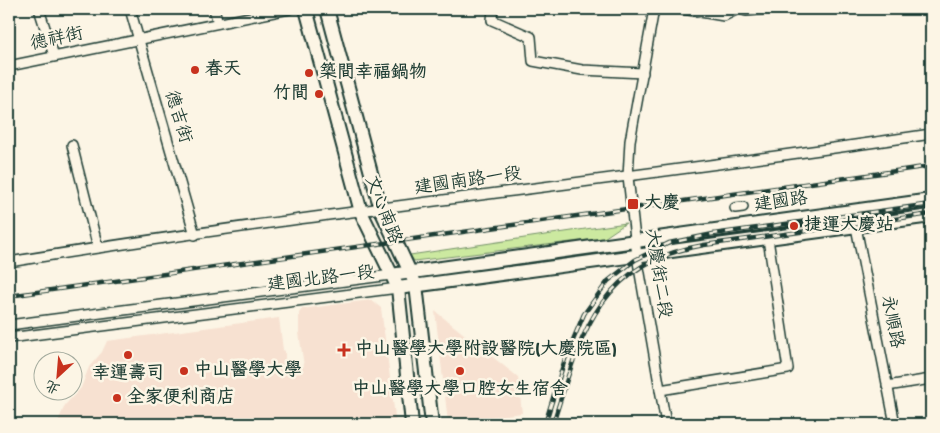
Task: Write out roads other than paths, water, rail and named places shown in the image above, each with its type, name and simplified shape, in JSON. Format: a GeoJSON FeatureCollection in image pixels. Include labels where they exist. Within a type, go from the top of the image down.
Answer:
{"type":"FeatureCollection","features":[{"type":"Feature","properties":{"kind":"main road","name":"文心南路"},"geometry":{"type":"LineString","coordinates":[[306,9],[361,212],[398,288],[412,424]]}},
{"type":"Feature","properties":{"kind":"main road","name":"文心南路"},"geometry":{"type":"LineString","coordinates":[[327,9],[381,210],[408,272],[416,285],[432,424]]}},
{"type":"Feature","properties":{"kind":"main road","name":"建國路"},"geometry":{"type":"LineString","coordinates":[[635,241],[931,200]]}},
{"type":"Feature","properties":{"kind":"main road","name":"建國路"},"geometry":{"type":"LineString","coordinates":[[637,256],[931,216]]}},
{"type":"Feature","properties":{"kind":"main road","name":"建國北路一段"},"geometry":{"type":"LineString","coordinates":[[391,275],[635,241]]}},
{"type":"Feature","properties":{"kind":"main road","name":"建國北路一段"},"geometry":{"type":"LineString","coordinates":[[398,288],[637,256]]}},
{"type":"Feature","properties":{"kind":"street"},"geometry":{"type":"LineString","coordinates":[[39,9],[51,52],[54,56]]}},
{"type":"Feature","properties":{"kind":"street","name":"德吉街"},"geometry":{"type":"LineString","coordinates":[[130,9],[195,235]]}},
{"type":"Feature","properties":{"kind":"street"},"geometry":{"type":"LineString","coordinates":[[214,9],[218,23]]}},
{"type":"Feature","properties":{"kind":"street","name":"德祥街"},"geometry":{"type":"LineString","coordinates":[[9,66],[288,9]]}},
{"type":"Feature","properties":{"kind":"street"},"geometry":{"type":"LineString","coordinates":[[493,9],[492,20],[532,37],[533,61],[582,70],[643,74]]}},
{"type":"Feature","properties":{"kind":"street","name":"大慶街二段"},"geometry":{"type":"LineString","coordinates":[[654,9],[630,141],[628,177],[637,256],[666,424]]}},
{"type":"Feature","properties":{"kind":"street"},"geometry":{"type":"LineString","coordinates":[[683,9],[724,16],[739,9],[746,11],[768,9]]}},
{"type":"Feature","properties":{"kind":"street","name":"建國南路一段"},"geometry":{"type":"LineString","coordinates":[[9,259],[628,177],[931,134]]}},
{"type":"Feature","properties":{"kind":"street"},"geometry":{"type":"LineString","coordinates":[[72,144],[98,248]]}},
{"type":"Feature","properties":{"kind":"street","name":"永順路"},"geometry":{"type":"LineString","coordinates":[[856,226],[894,424]]}},
{"type":"Feature","properties":{"kind":"street"},"geometry":{"type":"LineString","coordinates":[[660,390],[788,369],[768,239]]}},
{"type":"Feature","properties":{"kind":"street","name":"建國北路一段"},"geometry":{"type":"LineString","coordinates":[[9,325],[391,275]]}},
{"type":"Feature","properties":{"kind":"street","name":"建國北路一段"},"geometry":{"type":"LineString","coordinates":[[9,338],[398,288]]}},
{"type":"Feature","properties":{"kind":"street"},"geometry":{"type":"LineString","coordinates":[[887,386],[931,378]]}},
{"type":"Feature","properties":{"kind":"railway"},"geometry":{"type":"LineString","coordinates":[[9,296],[931,166]]}},
{"type":"Feature","properties":{"kind":"railway"},"geometry":{"type":"LineString","coordinates":[[545,424],[565,359],[584,314],[608,281],[635,260],[669,243],[713,234],[931,204]]}},
{"type":"Feature","properties":{"kind":"railway"},"geometry":{"type":"LineString","coordinates":[[553,424],[585,332],[599,307],[617,286],[640,268],[668,254],[704,245],[931,214]]}},
{"type":"Feature","properties":{"kind":"place","name":"春天"},"geometry":{"type":"Point","coordinates":[195,70]}},
{"type":"Feature","properties":{"kind":"place","name":"築間幸福鍋物"},"geometry":{"type":"Point","coordinates":[309,73]}},
{"type":"Feature","properties":{"kind":"place","name":"竹間"},"geometry":{"type":"Point","coordinates":[319,94]}},
{"type":"Feature","properties":{"kind":"place","name":"大慶"},"geometry":{"type":"Point","coordinates":[633,204]}},
{"type":"Feature","properties":{"kind":"place","name":"捷運大慶站"},"geometry":{"type":"Point","coordinates":[794,226]}},
{"type":"Feature","properties":{"kind":"place","name":"中山醫學大學附設醫院(大慶院區)"},"geometry":{"type":"Point","coordinates":[344,350]}},
{"type":"Feature","properties":{"kind":"place","name":"幸運壽司"},"geometry":{"type":"Point","coordinates":[128,355]}},
{"type":"Feature","properties":{"kind":"place","name":"中山醫學大學"},"geometry":{"type":"Point","coordinates":[184,371]}},
{"type":"Feature","properties":{"kind":"place","name":"中山醫學大學口腔女生宿舍"},"geometry":{"type":"Point","coordinates":[460,371]}},
{"type":"Feature","properties":{"kind":"place","name":"全家便利商店"},"geometry":{"type":"Point","coordinates":[117,398]}}]}
